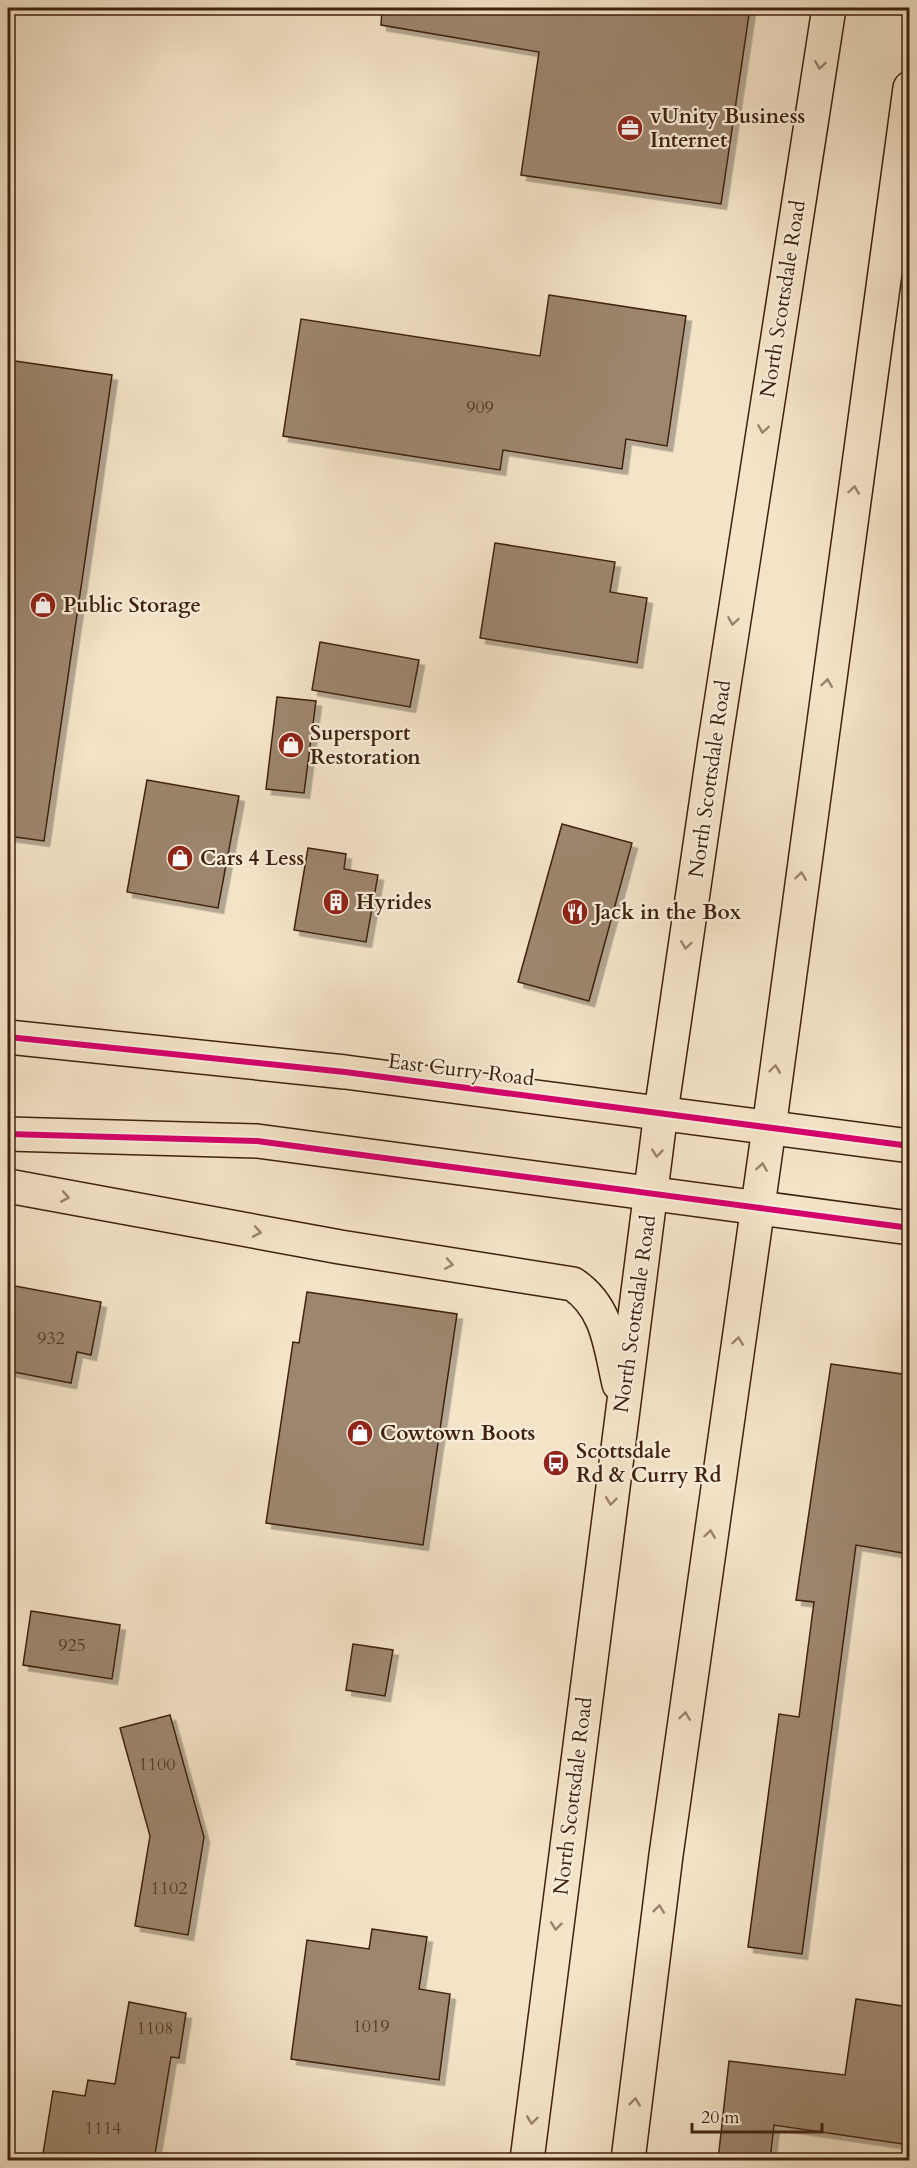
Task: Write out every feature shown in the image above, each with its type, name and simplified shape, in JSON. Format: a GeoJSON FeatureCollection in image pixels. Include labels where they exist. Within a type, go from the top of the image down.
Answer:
{"type":"FeatureCollection","features":[{"type":"Feature","properties":{"kind":"main road","name":"North Scottsdale Road"},"geometry":{"type":"LineString","coordinates":[[527,2160],[623,1400],[662,1112],[715,742],[829,8]]}},
{"type":"Feature","properties":{"kind":"main road"},"geometry":{"type":"LineString","coordinates":[[628,2160],[666,1855],[755,1207],[769,1128],[909,88]]}},
{"type":"Feature","properties":{"kind":"main road","name":"East Curry Road"},"geometry":{"type":"LineString","coordinates":[[8,1037],[345,1072],[909,1146]]}},
{"type":"Feature","properties":{"kind":"main road"},"geometry":{"type":"LineString","coordinates":[[8,1134],[257,1141],[909,1228]]}},
{"type":"Feature","properties":{"kind":"main road"},"geometry":{"type":"LineString","coordinates":[[8,1186],[340,1247],[573,1284],[589,1294],[602,1316],[623,1400]]}},
{"type":"Feature","properties":{"kind":"building","name":"vUnity Business Internet"},"geometry":{"type":"Polygon","coordinates":[[[382,8],[750,8],[721,204],[521,175],[539,52],[381,25],[382,8]]]}},
{"type":"Feature","properties":{"kind":"building"},"geometry":{"type":"Polygon","coordinates":[[[549,295],[686,316],[667,446],[626,439],[622,469],[503,450],[500,470],[283,436],[301,319],[540,356],[549,295]]]}},
{"type":"Feature","properties":{"kind":"building","name":"Public Storage"},"geometry":{"type":"Polygon","coordinates":[[[8,360],[112,375],[44,841],[8,836],[8,360]]]}},
{"type":"Feature","properties":{"kind":"building"},"geometry":{"type":"Polygon","coordinates":[[[495,543],[615,562],[610,592],[647,598],[637,663],[480,638],[495,543]]]}},
{"type":"Feature","properties":{"kind":"building"},"geometry":{"type":"Polygon","coordinates":[[[320,642],[419,660],[410,707],[312,690],[320,642]]]}},
{"type":"Feature","properties":{"kind":"building","name":"Supersport Restoration"},"geometry":{"type":"Polygon","coordinates":[[[277,697],[316,701],[304,793],[266,789],[277,697]]]}},
{"type":"Feature","properties":{"kind":"building","name":"Cars 4 Less"},"geometry":{"type":"Polygon","coordinates":[[[147,780],[239,796],[218,908],[127,892],[147,780]]]}},
{"type":"Feature","properties":{"kind":"building","name":"Jack in the Box"},"geometry":{"type":"Polygon","coordinates":[[[562,824],[632,843],[589,1001],[518,982],[562,824]]]}},
{"type":"Feature","properties":{"kind":"building","name":"Hyrides"},"geometry":{"type":"Polygon","coordinates":[[[308,848],[346,854],[344,869],[378,875],[366,942],[294,930],[308,848]]]}},
{"type":"Feature","properties":{"kind":"building"},"geometry":{"type":"Polygon","coordinates":[[[15,1286],[101,1302],[91,1355],[77,1352],[71,1383],[8,1371],[8,1324],[15,1286]]]}},
{"type":"Feature","properties":{"kind":"building","name":"Cowtown Boots"},"geometry":{"type":"Polygon","coordinates":[[[307,1292],[457,1314],[423,1545],[266,1523],[293,1342],[299,1343],[307,1292]]]}},
{"type":"Feature","properties":{"kind":"building"},"geometry":{"type":"Polygon","coordinates":[[[831,1364],[909,1375],[909,1554],[856,1545],[802,1954],[748,1947],[779,1714],[799,1717],[814,1602],[796,1600],[831,1364]]]}},
{"type":"Feature","properties":{"kind":"building"},"geometry":{"type":"Polygon","coordinates":[[[31,1611],[120,1625],[112,1679],[23,1665],[31,1611]]]}},
{"type":"Feature","properties":{"kind":"building"},"geometry":{"type":"Polygon","coordinates":[[[353,1644],[393,1650],[385,1696],[346,1690],[353,1644]]]}},
{"type":"Feature","properties":{"kind":"building"},"geometry":{"type":"Polygon","coordinates":[[[170,1715],[204,1837],[188,1935],[135,1926],[150,1836],[120,1728],[170,1715]]]}},
{"type":"Feature","properties":{"kind":"building"},"geometry":{"type":"Polygon","coordinates":[[[372,1929],[427,1937],[419,1989],[450,1994],[439,2080],[291,2059],[307,1940],[369,1949],[372,1929]]]}},
{"type":"Feature","properties":{"kind":"building"},"geometry":{"type":"Polygon","coordinates":[[[856,1999],[909,2007],[909,2145],[774,2125],[770,2160],[718,2160],[729,2061],[845,2075],[856,1999]]]}},
{"type":"Feature","properties":{"kind":"building"},"geometry":{"type":"Polygon","coordinates":[[[129,2002],[186,2013],[179,2058],[171,2057],[154,2160],[42,2160],[53,2091],[85,2096],[88,2080],[115,2084],[129,2002]]]}},
{"type":"Feature","properties":{"kind":"cycle path"},"geometry":{"type":"LineString","coordinates":[[8,1037],[345,1072],[910,1146]]}},
{"type":"Feature","properties":{"kind":"cycle path"},"geometry":{"type":"LineString","coordinates":[[8,1134],[257,1141],[910,1228]]}},
{"type":"Feature","properties":{"kind":"place","name":"vUnity Business Internet"},"geometry":{"type":"Point","coordinates":[630,128]}},
{"type":"Feature","properties":{"kind":"place","name":"Public Storage"},"geometry":{"type":"Point","coordinates":[43,605]}},
{"type":"Feature","properties":{"kind":"place","name":"Supersport Restoration"},"geometry":{"type":"Point","coordinates":[291,745]}},
{"type":"Feature","properties":{"kind":"place","name":"Cars 4 Less"},"geometry":{"type":"Point","coordinates":[180,858]}},
{"type":"Feature","properties":{"kind":"place","name":"Hyrides"},"geometry":{"type":"Point","coordinates":[336,902]}},
{"type":"Feature","properties":{"kind":"place","name":"Jack in the Box"},"geometry":{"type":"Point","coordinates":[575,912]}},
{"type":"Feature","properties":{"kind":"place","name":"Cowtown Boots"},"geometry":{"type":"Point","coordinates":[360,1433]}},
{"type":"Feature","properties":{"kind":"place","name":"Scottsdale Rd & Curry Rd"},"geometry":{"type":"Point","coordinates":[556,1463]}}]}
